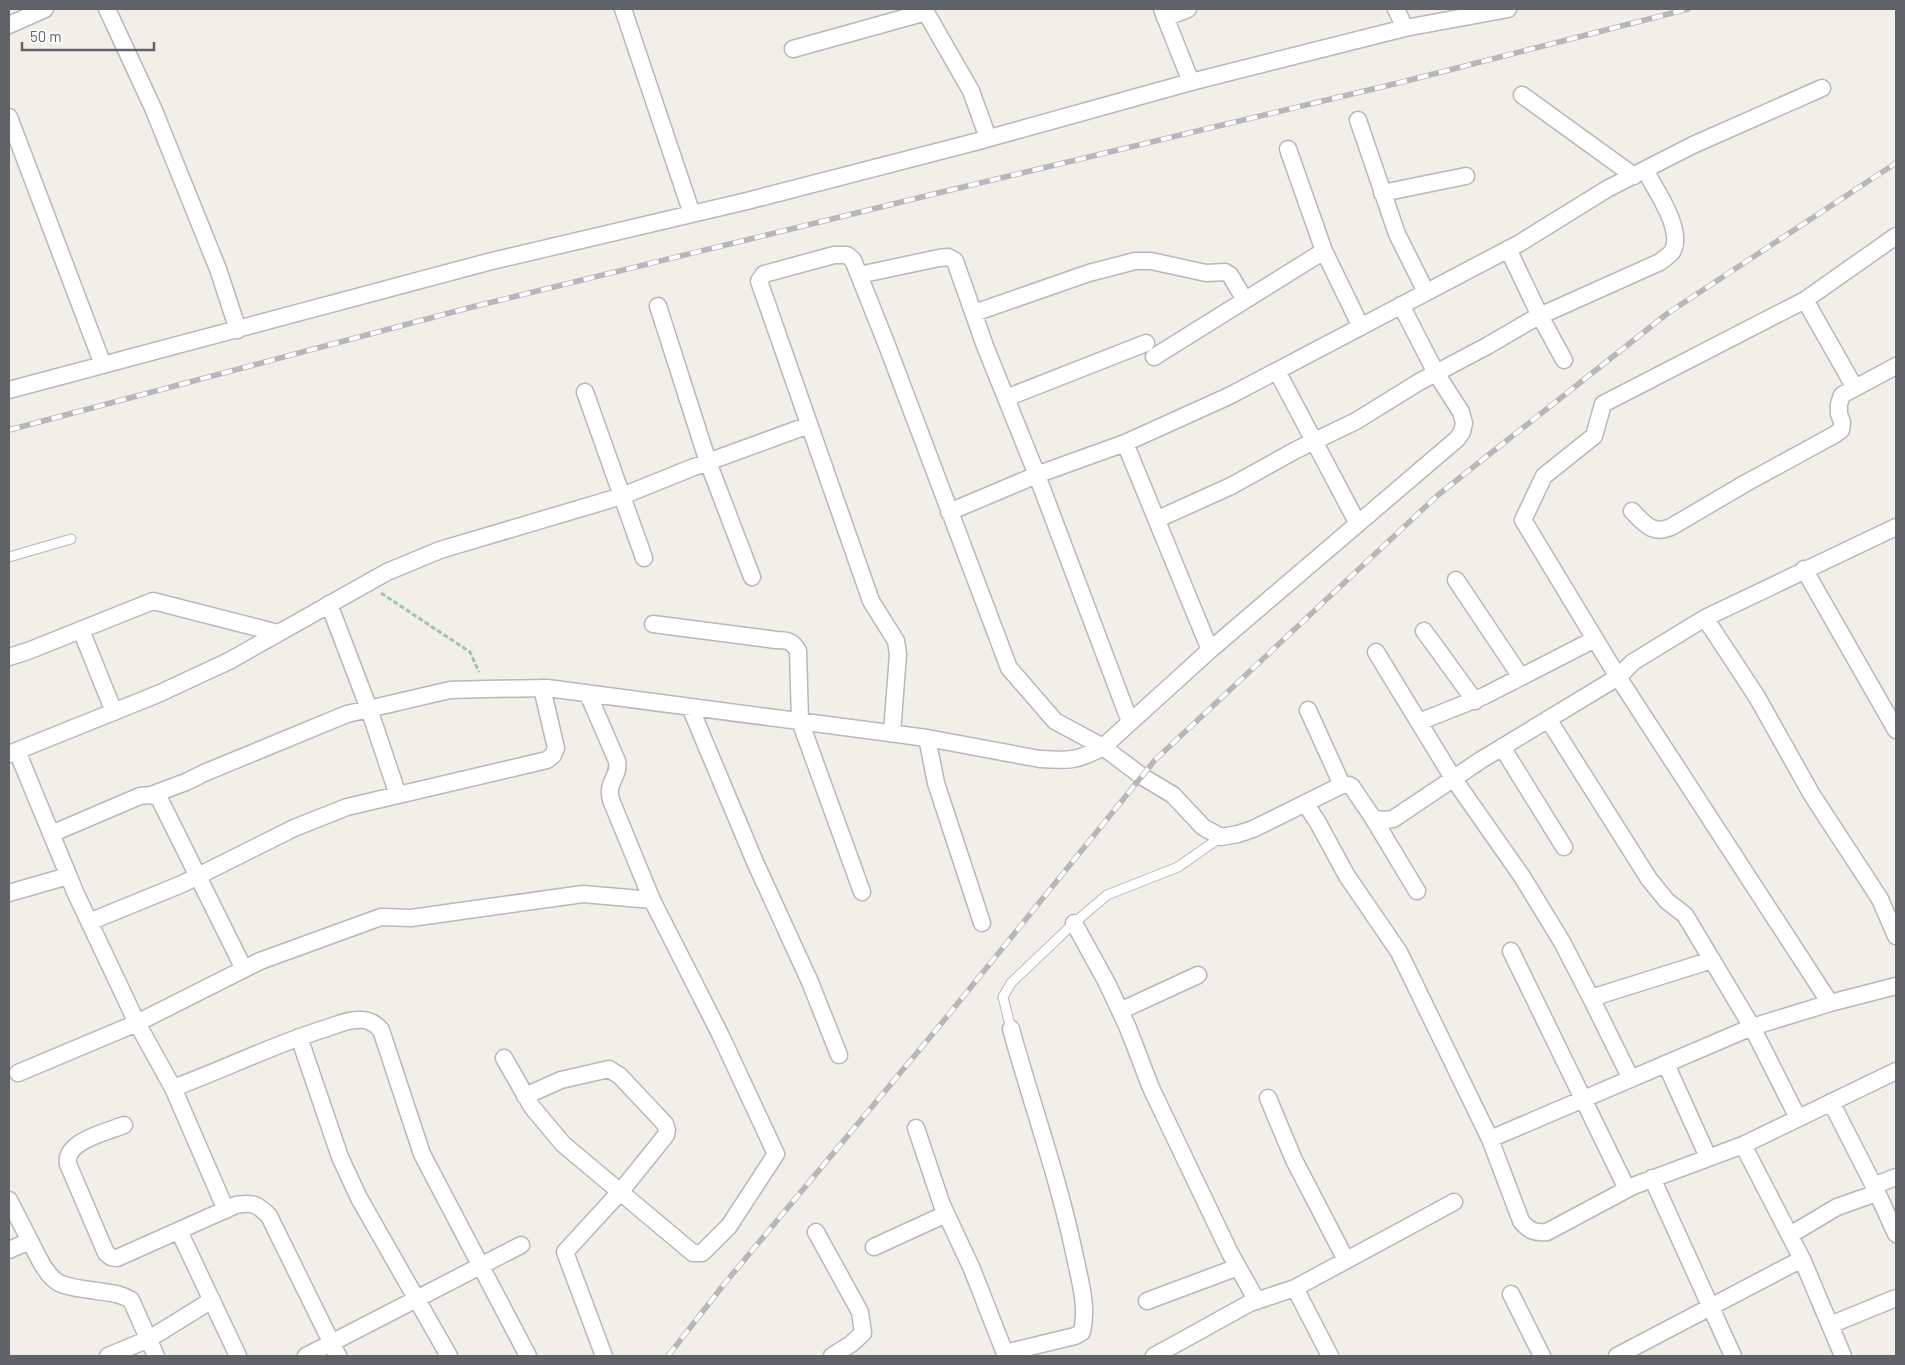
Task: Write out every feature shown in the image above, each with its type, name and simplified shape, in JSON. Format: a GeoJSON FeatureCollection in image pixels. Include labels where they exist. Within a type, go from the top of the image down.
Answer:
{"type":"FeatureCollection","features":[{"type":"Feature","properties":{"kind":"street"},"geometry":{"type":"LineString","coordinates":[[9,25],[45,9]]}},
{"type":"Feature","properties":{"kind":"street"},"geometry":{"type":"LineString","coordinates":[[107,9],[153,108],[218,269],[238,330]]}},
{"type":"Feature","properties":{"kind":"street"},"geometry":{"type":"LineString","coordinates":[[623,9],[692,214]]}},
{"type":"Feature","properties":{"kind":"street"},"geometry":{"type":"LineString","coordinates":[[1188,9],[1163,13],[1191,82]]}},
{"type":"Feature","properties":{"kind":"street"},"geometry":{"type":"LineString","coordinates":[[1396,9],[1405,28]]}},
{"type":"Feature","properties":{"kind":"street"},"geometry":{"type":"LineString","coordinates":[[9,390],[488,262],[692,214],[988,138],[1191,82],[1405,28],[1508,9]]}},
{"type":"Feature","properties":{"kind":"street"},"geometry":{"type":"LineString","coordinates":[[793,48],[925,10],[971,91],[988,138]]}},
{"type":"Feature","properties":{"kind":"street"},"geometry":{"type":"LineString","coordinates":[[949,512],[1037,475],[1125,443],[1229,396],[1508,249],[1607,189],[1693,145],[1822,88]]}},
{"type":"Feature","properties":{"kind":"street"},"geometry":{"type":"LineString","coordinates":[[1158,519],[1231,486],[1314,441],[1356,421],[1436,373],[1540,316],[1660,262],[1672,252],[1676,240],[1674,227],[1639,173],[1522,95]]}},
{"type":"Feature","properties":{"kind":"street"},"geometry":{"type":"LineString","coordinates":[[9,117],[103,365]]}},
{"type":"Feature","properties":{"kind":"street"},"geometry":{"type":"LineString","coordinates":[[1358,120],[1398,234],[1426,292]]}},
{"type":"Feature","properties":{"kind":"street"},"geometry":{"type":"LineString","coordinates":[[1288,149],[1324,251],[1361,327]]}},
{"type":"Feature","properties":{"kind":"street"},"geometry":{"type":"LineString","coordinates":[[1382,192],[1466,176]]}},
{"type":"Feature","properties":{"kind":"street"},"geometry":{"type":"LineString","coordinates":[[1830,1003],[1618,677],[1523,520],[1544,476],[1594,436],[1603,404],[1805,300],[1896,236]]}},
{"type":"Feature","properties":{"kind":"street"},"geometry":{"type":"LineString","coordinates":[[1508,249],[1540,316],[1564,360]]}},
{"type":"Feature","properties":{"kind":"street"},"geometry":{"type":"LineString","coordinates":[[1006,398],[1150,350],[1245,300],[1324,251]]}},
{"type":"Feature","properties":{"kind":"street"},"geometry":{"type":"LineString","coordinates":[[892,733],[898,654],[896,641],[871,601],[759,281],[764,274],[834,254],[847,255],[853,260],[1008,668],[1055,721],[1103,747],[1173,795],[1203,827],[1221,837],[1253,829],[1342,785],[1349,785],[1374,818],[1417,890]]}},
{"type":"Feature","properties":{"kind":"street"},"geometry":{"type":"LineString","coordinates":[[859,276],[948,257],[955,261],[1130,722]]}},
{"type":"Feature","properties":{"kind":"street"},"geometry":{"type":"LineString","coordinates":[[974,313],[1089,273],[1135,261],[1150,261],[1206,273],[1225,272],[1230,275],[1245,300]]}},
{"type":"Feature","properties":{"kind":"street"},"geometry":{"type":"LineString","coordinates":[[1805,300],[1856,388]]}},
{"type":"Feature","properties":{"kind":"street"},"geometry":{"type":"LineString","coordinates":[[51,834],[140,796],[151,795],[186,782],[204,772],[347,714],[450,690],[542,688],[892,733],[1040,759],[1056,760],[1085,757],[1103,747],[1210,650],[1457,440],[1462,432],[1464,423],[1461,412],[1436,373],[1401,305]]}},
{"type":"Feature","properties":{"kind":"street"},"geometry":{"type":"LineString","coordinates":[[658,306],[708,462],[752,577]]}},
{"type":"Feature","properties":{"kind":"street"},"geometry":{"type":"LineString","coordinates":[[1278,371],[1358,524]]}},
{"type":"Feature","properties":{"kind":"street"},"geometry":{"type":"LineString","coordinates":[[1632,511],[1655,530],[1662,531],[1671,527],[1834,435],[1841,430],[1842,422],[1839,414],[1839,404],[1842,395],[1894,373]]}},
{"type":"Feature","properties":{"kind":"street"},"geometry":{"type":"LineString","coordinates":[[585,392],[644,558]]}},
{"type":"Feature","properties":{"kind":"street"},"geometry":{"type":"LineString","coordinates":[[226,1210],[173,1088],[137,1023],[89,922],[13,752],[158,694],[229,661],[387,572],[440,550],[622,496],[809,425]]}},
{"type":"Feature","properties":{"kind":"street"},"geometry":{"type":"LineString","coordinates":[[1125,443],[1158,519],[1210,650]]}},
{"type":"Feature","properties":{"kind":"street"},"geometry":{"type":"LineString","coordinates":[[1374,818],[1393,819],[1502,747],[1618,677],[1633,662],[1705,618],[1780,583],[1804,569],[1896,527]]}},
{"type":"Feature","properties":{"kind":"street"},"geometry":{"type":"LineString","coordinates":[[1804,569],[1896,730]]}},
{"type":"Feature","properties":{"kind":"street"},"geometry":{"type":"LineString","coordinates":[[1456,580],[1521,677]]}},
{"type":"Feature","properties":{"kind":"street"},"geometry":{"type":"LineString","coordinates":[[9,657],[153,601],[278,633]]}},
{"type":"Feature","properties":{"kind":"street"},"geometry":{"type":"LineString","coordinates":[[329,604],[369,709],[398,795]]}},
{"type":"Feature","properties":{"kind":"street"},"geometry":{"type":"LineString","coordinates":[[1705,618],[1757,697],[1812,795],[1880,899],[1896,936]]}},
{"type":"Feature","properties":{"kind":"street"},"geometry":{"type":"LineString","coordinates":[[653,624],[786,640],[794,643],[798,651],[800,722],[862,892]]}},
{"type":"Feature","properties":{"kind":"street"},"geometry":{"type":"LineString","coordinates":[[81,630],[114,712]]}},
{"type":"Feature","properties":{"kind":"street"},"geometry":{"type":"LineString","coordinates":[[1424,632],[1475,701]]}},
{"type":"Feature","properties":{"kind":"street"},"geometry":{"type":"LineString","coordinates":[[1419,722],[1475,701],[1595,640]]}},
{"type":"Feature","properties":{"kind":"street"},"geometry":{"type":"LineString","coordinates":[[1376,652],[1453,778],[1523,878],[1562,942],[1631,1079]]}},
{"type":"Feature","properties":{"kind":"street"},"geometry":{"type":"LineString","coordinates":[[89,922],[197,876],[294,828],[347,808],[547,760],[553,755],[556,748],[542,688]]}},
{"type":"Feature","properties":{"kind":"street"},"geometry":{"type":"LineString","coordinates":[[504,1058],[525,1096],[544,1123],[563,1144],[693,1253],[702,1252],[729,1226],[776,1154],[720,1034],[652,900],[611,800],[609,791],[619,769],[588,694]]}},
{"type":"Feature","properties":{"kind":"street"},"geometry":{"type":"LineString","coordinates":[[690,707],[755,862],[810,982],[839,1055]]}},
{"type":"Feature","properties":{"kind":"street"},"geometry":{"type":"LineString","coordinates":[[1308,710],[1342,785]]}},
{"type":"Feature","properties":{"kind":"street"},"geometry":{"type":"LineString","coordinates":[[1548,719],[1649,879],[1667,901],[1685,915],[1752,1027],[1798,1118]]}},
{"type":"Feature","properties":{"kind":"street"},"geometry":{"type":"LineString","coordinates":[[927,738],[936,783],[982,923]]}},
{"type":"Feature","properties":{"kind":"street"},"geometry":{"type":"LineString","coordinates":[[1502,747],[1564,847]]}},
{"type":"Feature","properties":{"kind":"street"},"geometry":{"type":"LineString","coordinates":[[151,795],[159,798],[244,969]]}},
{"type":"Feature","properties":{"kind":"street"},"geometry":{"type":"LineString","coordinates":[[1305,804],[1317,821],[1348,876],[1399,952],[1490,1139],[1521,1221],[1527,1229],[1537,1233],[1547,1232],[1627,1189],[1743,1145],[1896,1071]]}},
{"type":"Feature","properties":{"kind":"street"},"geometry":{"type":"LineString","coordinates":[[9,893],[68,876]]}},
{"type":"Feature","properties":{"kind":"street"},"geometry":{"type":"LineString","coordinates":[[18,1073],[137,1023],[260,961],[382,917],[411,918],[583,894],[652,900]]}},
{"type":"Feature","properties":{"kind":"street"},"geometry":{"type":"LineString","coordinates":[[1074,923],[1107,983],[1151,1088],[1238,1267],[1257,1301]]}},
{"type":"Feature","properties":{"kind":"street"},"geometry":{"type":"LineString","coordinates":[[1511,951],[1627,1189]]}},
{"type":"Feature","properties":{"kind":"street"},"geometry":{"type":"LineString","coordinates":[[1591,998],[1712,960]]}},
{"type":"Feature","properties":{"kind":"street"},"geometry":{"type":"LineString","coordinates":[[1120,1011],[1198,975]]}},
{"type":"Feature","properties":{"kind":"street"},"geometry":{"type":"LineString","coordinates":[[1490,1139],[1752,1027],[1830,1003],[1896,986]]}},
{"type":"Feature","properties":{"kind":"street"},"geometry":{"type":"LineString","coordinates":[[173,1088],[299,1037],[356,1020],[368,1020],[376,1024],[380,1030],[422,1154],[528,1356]]}},
{"type":"Feature","properties":{"kind":"street"},"geometry":{"type":"LineString","coordinates":[[916,1128],[946,1214],[972,1269],[1006,1354],[1075,1336],[1082,1332],[1085,1318],[1081,1286],[1065,1211],[1011,1028]]}},
{"type":"Feature","properties":{"kind":"street"},"geometry":{"type":"LineString","coordinates":[[299,1037],[340,1157],[359,1198],[448,1356]]}},
{"type":"Feature","properties":{"kind":"street"},"geometry":{"type":"LineString","coordinates":[[1666,1064],[1708,1157]]}},
{"type":"Feature","properties":{"kind":"street"},"geometry":{"type":"LineString","coordinates":[[525,1096],[561,1080],[609,1069],[620,1076],[665,1124],[667,1130],[666,1135],[621,1191],[565,1252],[604,1356]]}},
{"type":"Feature","properties":{"kind":"street"},"geometry":{"type":"LineString","coordinates":[[1268,1098],[1294,1160],[1346,1260]]}},
{"type":"Feature","properties":{"kind":"street"},"geometry":{"type":"LineString","coordinates":[[1831,1102],[1896,1234]]}},
{"type":"Feature","properties":{"kind":"street"},"geometry":{"type":"LineString","coordinates":[[124,1125],[76,1144],[67,1157],[68,1164],[106,1253],[111,1257],[117,1258],[236,1205],[250,1203],[260,1207],[270,1216],[335,1350]]}},
{"type":"Feature","properties":{"kind":"street"},"geometry":{"type":"LineString","coordinates":[[1743,1145],[1802,1259],[1843,1356]]}},
{"type":"Feature","properties":{"kind":"street"},"geometry":{"type":"LineString","coordinates":[[1790,1235],[1837,1207],[1871,1195],[1878,1184],[1896,1177]]}},
{"type":"Feature","properties":{"kind":"street"},"geometry":{"type":"LineString","coordinates":[[1652,1178],[1733,1356]]}},
{"type":"Feature","properties":{"kind":"street"},"geometry":{"type":"LineString","coordinates":[[9,1200],[50,1276],[59,1283],[99,1292],[114,1292],[130,1300],[156,1356]]}},
{"type":"Feature","properties":{"kind":"street"},"geometry":{"type":"LineString","coordinates":[[1154,1356],[1257,1301],[1295,1288],[1454,1202]]}},
{"type":"Feature","properties":{"kind":"street"},"geometry":{"type":"LineString","coordinates":[[874,1248],[946,1214]]}},
{"type":"Feature","properties":{"kind":"street"},"geometry":{"type":"LineString","coordinates":[[179,1231],[238,1356]]}},
{"type":"Feature","properties":{"kind":"street"},"geometry":{"type":"LineString","coordinates":[[816,1232],[860,1312],[863,1333],[851,1344],[832,1356]]}},
{"type":"Feature","properties":{"kind":"street"},"geometry":{"type":"LineString","coordinates":[[9,1250],[30,1241]]}},
{"type":"Feature","properties":{"kind":"street"},"geometry":{"type":"LineString","coordinates":[[306,1356],[335,1350],[416,1299],[521,1245]]}},
{"type":"Feature","properties":{"kind":"street"},"geometry":{"type":"LineString","coordinates":[[1618,1356],[1802,1259]]}},
{"type":"Feature","properties":{"kind":"street"},"geometry":{"type":"LineString","coordinates":[[1147,1301],[1238,1267]]}},
{"type":"Feature","properties":{"kind":"street"},"geometry":{"type":"LineString","coordinates":[[1295,1288],[1330,1356]]}},
{"type":"Feature","properties":{"kind":"street"},"geometry":{"type":"LineString","coordinates":[[1510,1294],[1542,1356]]}},
{"type":"Feature","properties":{"kind":"street"},"geometry":{"type":"LineString","coordinates":[[1830,1325],[1896,1298]]}},
{"type":"Feature","properties":{"kind":"street"},"geometry":{"type":"LineString","coordinates":[[108,1356],[149,1339],[212,1300]]}},
{"type":"Feature","properties":{"kind":"lane"},"geometry":{"type":"LineString","coordinates":[[9,557],[71,539]]}},
{"type":"Feature","properties":{"kind":"lane"},"geometry":{"type":"LineString","coordinates":[[1011,1028],[1003,997],[1011,983],[1074,923],[1107,895],[1178,867],[1221,837]]}},
{"type":"Feature","properties":{"kind":"path"},"geometry":{"type":"LineString","coordinates":[[366,584],[470,652],[486,689]]}},
{"type":"Feature","properties":{"kind":"railway"},"geometry":{"type":"LineString","coordinates":[[9,430],[472,307],[1398,83],[1688,9]]}},
{"type":"Feature","properties":{"kind":"railway"},"geometry":{"type":"LineString","coordinates":[[668,1356],[725,1283],[941,1024],[1155,760],[1438,495],[1668,313],[1896,163]]}}]}
